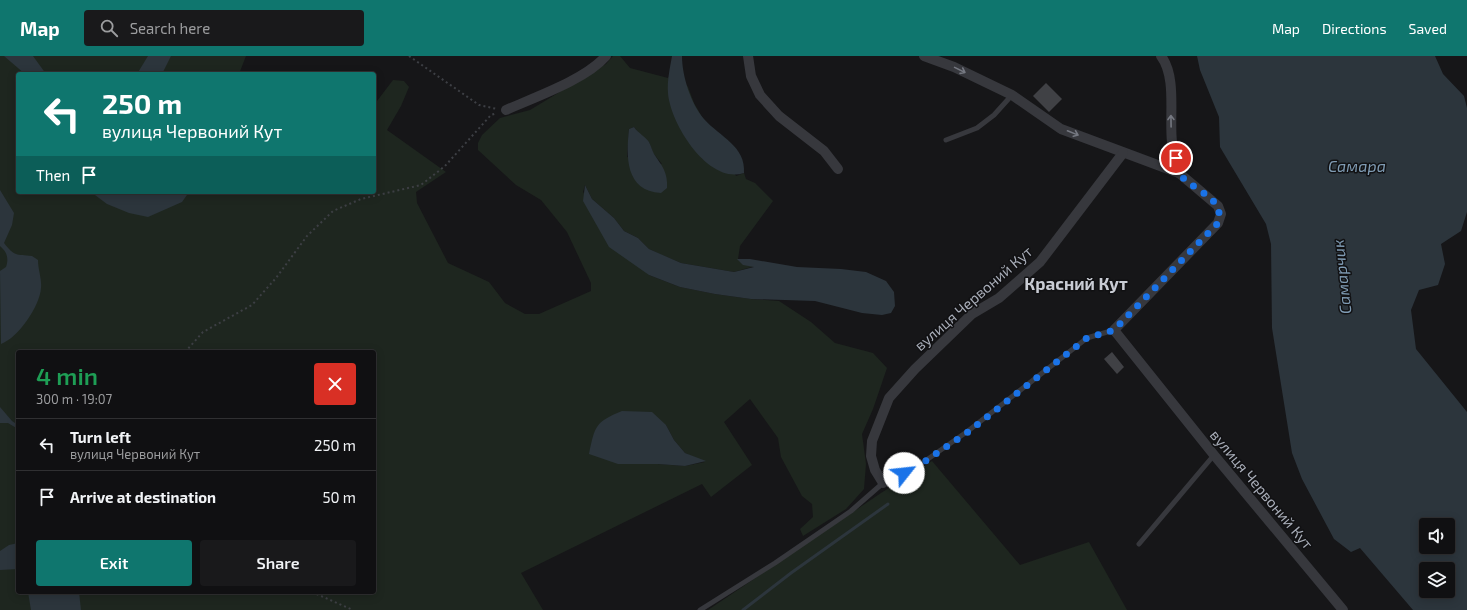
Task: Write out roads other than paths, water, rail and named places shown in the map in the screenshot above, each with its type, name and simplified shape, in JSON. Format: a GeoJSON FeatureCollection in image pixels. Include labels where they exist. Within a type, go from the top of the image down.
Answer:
{"type":"FeatureCollection","features":[{"type":"Feature","properties":{"kind":"street"},"geometry":{"type":"LineString","coordinates":[[506,110],[558,87],[599,64],[606,56]]}},
{"type":"Feature","properties":{"kind":"street"},"geometry":{"type":"LineString","coordinates":[[748,56],[751,76],[760,95],[779,116],[824,151],[838,169]]}},
{"type":"Feature","properties":{"kind":"street"},"geometry":{"type":"LineString","coordinates":[[924,56],[954,67],[1012,95],[1061,129],[1179,173],[1218,206],[1221,214],[1218,223],[1114,330]]}},
{"type":"Feature","properties":{"kind":"street"},"geometry":{"type":"LineString","coordinates":[[1161,56],[1166,63],[1171,95],[1172,142],[1179,173]]}},
{"type":"Feature","properties":{"kind":"street","name":"вулиця Червоний Кут"},"geometry":{"type":"LineString","coordinates":[[882,483],[875,470],[871,456],[872,441],[889,398],[915,369],[972,314],[999,298],[1040,262],[1123,153]]}},
{"type":"Feature","properties":{"kind":"street","name":"вулиця Червоний Кут"},"geometry":{"type":"LineString","coordinates":[[1114,330],[1343,610]]}},
{"type":"Feature","properties":{"kind":"lane"},"geometry":{"type":"LineString","coordinates":[[946,140],[976,128],[994,115],[1012,95]]}},
{"type":"Feature","properties":{"kind":"lane"},"geometry":{"type":"LineString","coordinates":[[700,610],[775,563],[851,511],[882,483],[915,468],[968,432],[1087,338],[1114,330]]}},
{"type":"Feature","properties":{"kind":"lane"},"geometry":{"type":"LineString","coordinates":[[1139,544],[1214,454]]}},
{"type":"Feature","properties":{"kind":"water"},"geometry":{"type":"Polygon","coordinates":[[[4,56],[33,56],[45,72],[23,72],[4,56]]]}},
{"type":"Feature","properties":{"kind":"water"},"geometry":{"type":"Polygon","coordinates":[[[148,56],[171,56],[163,72],[138,72],[148,56]]]}},
{"type":"Feature","properties":{"kind":"water"},"geometry":{"type":"Polygon","coordinates":[[[672,56],[682,56],[682,64],[688,89],[695,106],[704,119],[736,149],[744,164],[744,173],[730,174],[717,170],[693,149],[683,135],[670,106],[668,93],[668,79],[672,56]]]}},
{"type":"Feature","properties":{"kind":"water","name":"Самара"},"geometry":{"type":"Polygon","coordinates":[[[1197,56],[1435,56],[1443,74],[1464,96],[1467,108],[1467,212],[1461,231],[1441,244],[1445,264],[1438,285],[1419,290],[1411,310],[1416,349],[1467,412],[1467,610],[1413,610],[1360,548],[1351,552],[1334,539],[1302,479],[1292,453],[1272,328],[1271,244],[1266,224],[1220,147],[1219,117],[1200,70],[1197,56]]]}},
{"type":"Feature","properties":{"kind":"water"},"geometry":{"type":"Polygon","coordinates":[[[634,127],[649,142],[654,154],[664,170],[667,178],[667,188],[661,193],[649,191],[640,186],[634,179],[630,170],[628,161],[628,139],[629,129],[634,127]]]}},
{"type":"Feature","properties":{"kind":"water"},"geometry":{"type":"Polygon","coordinates":[[[585,185],[592,199],[614,218],[624,231],[638,238],[649,249],[681,263],[734,272],[754,267],[743,265],[737,259],[750,259],[797,267],[866,272],[886,281],[894,292],[895,306],[891,313],[882,315],[862,313],[815,301],[751,299],[715,294],[680,287],[649,275],[609,247],[583,201],[585,185]]]}},
{"type":"Feature","properties":{"kind":"water"},"geometry":{"type":"Polygon","coordinates":[[[0,190],[14,213],[12,225],[4,243],[13,253],[32,256],[38,260],[41,285],[37,304],[27,320],[8,341],[1,344],[0,271],[6,267],[7,258],[6,253],[0,246],[0,190]]]}},
{"type":"Feature","properties":{"kind":"water"},"geometry":{"type":"Polygon","coordinates":[[[94,194],[188,194],[182,202],[148,217],[129,213],[107,204],[94,194]]]}},
{"type":"Feature","properties":{"kind":"water"},"geometry":{"type":"Polygon","coordinates":[[[0,407],[16,424],[16,428],[8,423],[0,423],[0,407]]]}},
{"type":"Feature","properties":{"kind":"water"},"geometry":{"type":"Polygon","coordinates":[[[622,411],[652,412],[666,425],[674,440],[685,453],[706,461],[685,466],[618,464],[589,454],[595,431],[601,422],[606,418],[622,411]]]}},
{"type":"Feature","properties":{"kind":"water"},"geometry":{"type":"Polygon","coordinates":[[[16,543],[16,569],[0,570],[0,551],[9,545],[16,543]]]}},
{"type":"Feature","properties":{"kind":"water"},"geometry":{"type":"Polygon","coordinates":[[[28,594],[79,594],[81,610],[31,610],[28,594]]]}},
{"type":"Feature","properties":{"kind":"waterway"},"geometry":{"type":"LineString","coordinates":[[743,610],[791,573],[888,504]]}},
{"type":"Feature","properties":{"kind":"district","name":"Красний Кут"},"geometry":{"type":"Point","coordinates":[1076,283]}},
{"type":"Feature","properties":{"kind":"water label","name":"Самарчик"},"geometry":{"type":"Point","coordinates":[1341,277]}}]}
